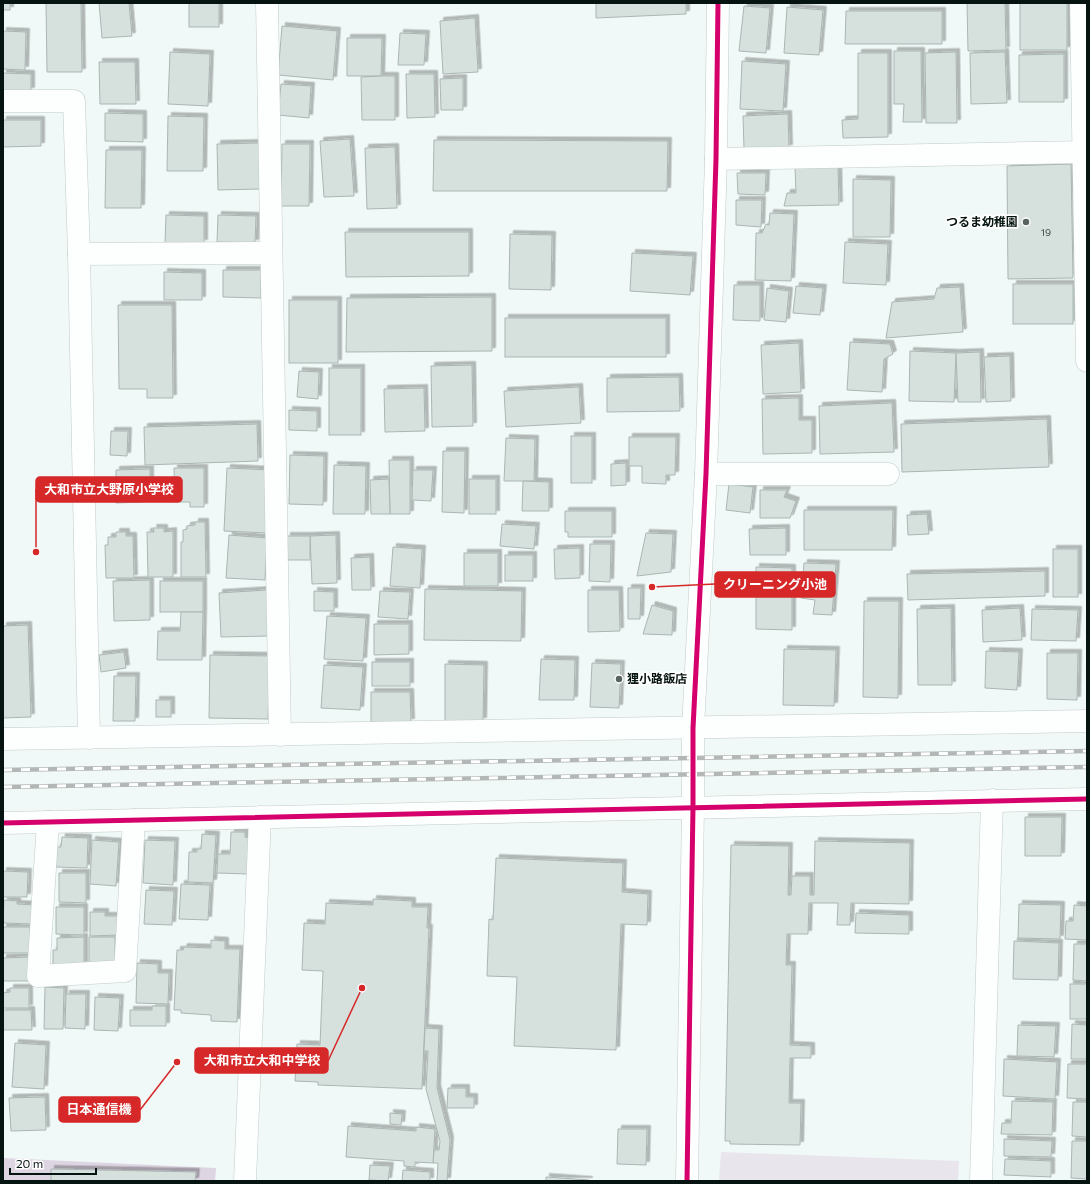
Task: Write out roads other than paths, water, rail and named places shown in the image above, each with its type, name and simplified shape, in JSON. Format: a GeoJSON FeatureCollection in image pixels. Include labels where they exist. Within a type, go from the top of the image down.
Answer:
{"type":"FeatureCollection","features":[{"type":"Feature","properties":{"kind":"street"},"geometry":{"type":"LineString","coordinates":[[267,3],[280,735]]}},
{"type":"Feature","properties":{"kind":"street"},"geometry":{"type":"LineString","coordinates":[[687,1181],[693,728],[706,474],[716,159],[718,3]]}},
{"type":"Feature","properties":{"kind":"street"},"geometry":{"type":"LineString","coordinates":[[1083,17],[1087,361]]}},
{"type":"Feature","properties":{"kind":"street"},"geometry":{"type":"LineString","coordinates":[[3,101],[74,101],[79,254],[89,738]]}},
{"type":"Feature","properties":{"kind":"street"},"geometry":{"type":"LineString","coordinates":[[716,159],[1085,152]]}},
{"type":"Feature","properties":{"kind":"street"},"geometry":{"type":"LineString","coordinates":[[79,254],[271,253]]}},
{"type":"Feature","properties":{"kind":"street"},"geometry":{"type":"LineString","coordinates":[[706,474],[888,474]]}},
{"type":"Feature","properties":{"kind":"street"},"geometry":{"type":"LineString","coordinates":[[3,739],[1087,721]]}},
{"type":"Feature","properties":{"kind":"street"},"geometry":{"type":"LineString","coordinates":[[3,823],[1087,799]]}},
{"type":"Feature","properties":{"kind":"street"},"geometry":{"type":"LineString","coordinates":[[981,1181],[992,800]]}},
{"type":"Feature","properties":{"kind":"street"},"geometry":{"type":"LineString","coordinates":[[245,1181],[260,817]]}},
{"type":"Feature","properties":{"kind":"street"},"geometry":{"type":"LineString","coordinates":[[48,822],[38,976],[125,971],[134,820]]}},
{"type":"Feature","properties":{"kind":"railway"},"geometry":{"type":"LineString","coordinates":[[3,770],[1087,751]]}},
{"type":"Feature","properties":{"kind":"railway"},"geometry":{"type":"LineString","coordinates":[[3,787],[1087,767]]}},
{"type":"Feature","properties":{"kind":"place","name":"つるま幼稚園"},"geometry":{"type":"Point","coordinates":[1026,222]}},
{"type":"Feature","properties":{"kind":"place","name":"大和市立大野原小学校"},"geometry":{"type":"Point","coordinates":[36,552]}},
{"type":"Feature","properties":{"kind":"place","name":"クリーニング小池"},"geometry":{"type":"Point","coordinates":[652,587]}},
{"type":"Feature","properties":{"kind":"place","name":"狸小路飯店"},"geometry":{"type":"Point","coordinates":[619,679]}},
{"type":"Feature","properties":{"kind":"place","name":"大和市立大和中学校"},"geometry":{"type":"Point","coordinates":[362,988]}},
{"type":"Feature","properties":{"kind":"place","name":"日本通信機"},"geometry":{"type":"Point","coordinates":[177,1062]}}]}
